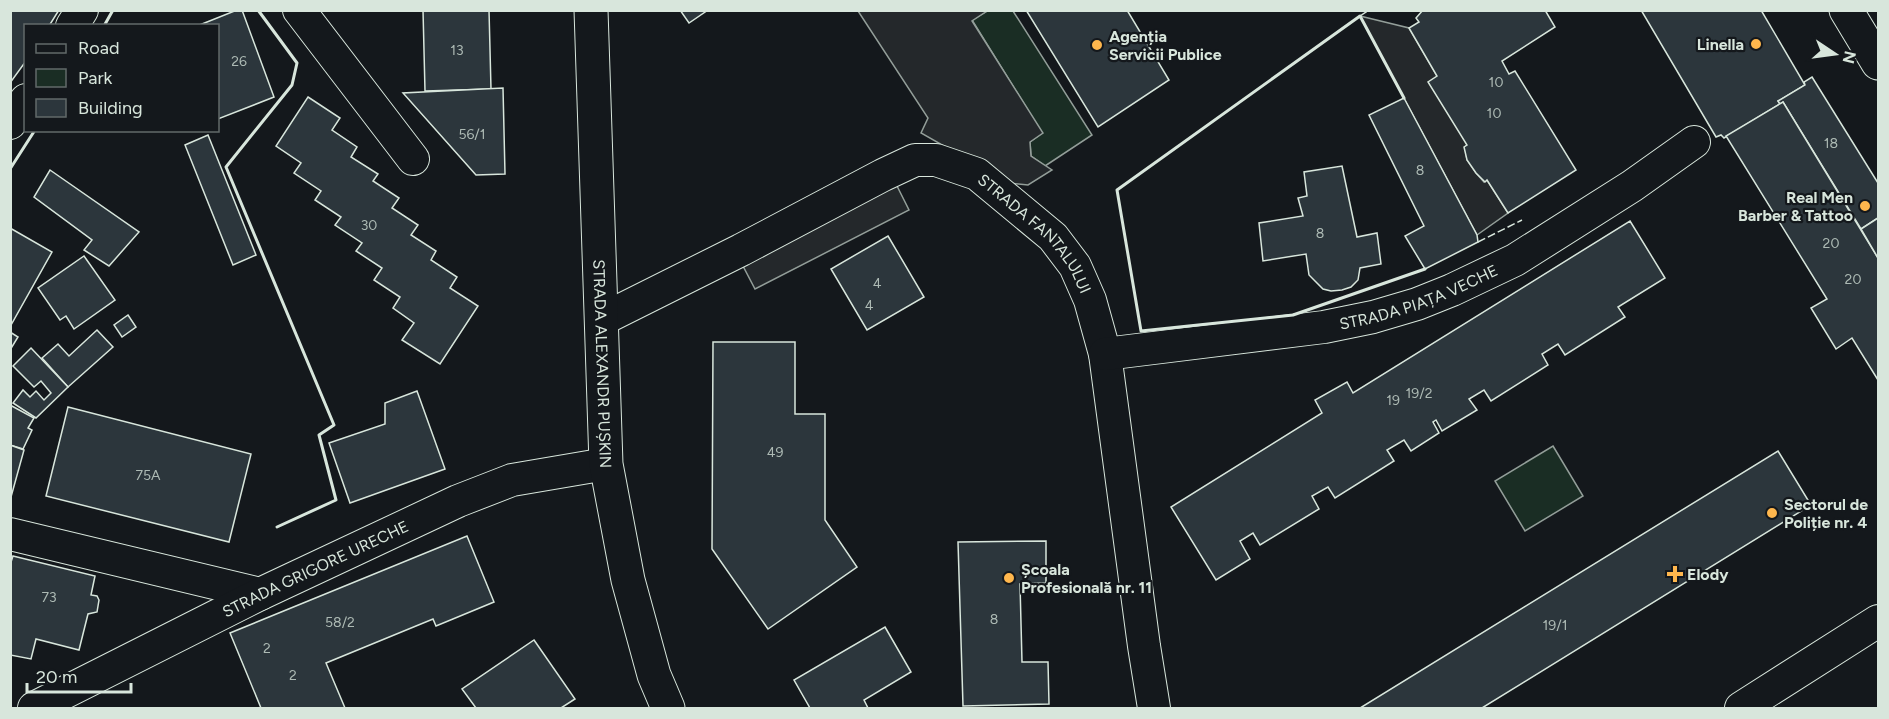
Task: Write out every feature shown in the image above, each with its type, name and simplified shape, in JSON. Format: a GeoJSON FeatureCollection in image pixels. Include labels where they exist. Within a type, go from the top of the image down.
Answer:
{"type":"FeatureCollection","features":[{"type":"Feature","properties":{"kind":"main road","name":"STRADA ALEXANDR PUȘKIN"},"geometry":{"type":"LineString","coordinates":[[591,10],[606,464],[627,580],[651,664],[668,708]]}},
{"type":"Feature","properties":{"kind":"main road"},"geometry":{"type":"LineString","coordinates":[[1846,10],[1878,63]]}},
{"type":"Feature","properties":{"kind":"street"},"geometry":{"type":"LineString","coordinates":[[73,24],[82,10]]}},
{"type":"Feature","properties":{"kind":"street"},"geometry":{"type":"LineString","coordinates":[[298,10],[413,159]]}},
{"type":"Feature","properties":{"kind":"street"},"geometry":{"type":"LineString","coordinates":[[10,123],[24,103]]}},
{"type":"Feature","properties":{"kind":"street","name":"STRADA PIAȚA VECHE"},"geometry":{"type":"LineString","coordinates":[[1105,354],[1324,327],[1417,304],[1515,260],[1632,186],[1694,142]]}},
{"type":"Feature","properties":{"kind":"street","name":"STRADA FANTALULUI"},"geometry":{"type":"LineString","coordinates":[[601,320],[915,160],[936,160],[977,174],[1053,237],[1075,266],[1090,300],[1105,354],[1142,634],[1155,708]]}},
{"type":"Feature","properties":{"kind":"street","name":"STRADA GRIGORE URECHE"},"geometry":{"type":"LineString","coordinates":[[34,708],[260,594],[458,501],[512,480],[606,464]]}},
{"type":"Feature","properties":{"kind":"street"},"geometry":{"type":"LineString","coordinates":[[10,534],[260,594]]}},
{"type":"Feature","properties":{"kind":"street"},"geometry":{"type":"LineString","coordinates":[[1741,708],[1878,621]]}},
{"type":"Feature","properties":{"kind":"green space"},"geometry":{"type":"Polygon","coordinates":[[[987,11],[1013,11],[1092,135],[1045,166],[1031,156],[1030,142],[1042,133],[972,20],[987,11]]]}},
{"type":"Feature","properties":{"kind":"green space"},"geometry":{"type":"Polygon","coordinates":[[[1553,446],[1583,496],[1525,531],[1495,481],[1553,446]]]}},
{"type":"Feature","properties":{"kind":"shaded area"},"geometry":{"type":"Polygon","coordinates":[[[858,11],[987,11],[972,21],[1043,133],[1030,142],[1031,156],[1052,170],[1028,185],[1009,183],[921,133],[928,118],[858,11]]]}},
{"type":"Feature","properties":{"kind":"shaded area"},"geometry":{"type":"Polygon","coordinates":[[[1360,16],[1409,28],[1437,76],[1467,145],[1465,147],[1467,160],[1484,182],[1487,180],[1508,213],[1477,235],[1360,16]]]}},
{"type":"Feature","properties":{"kind":"shaded area"},"geometry":{"type":"Polygon","coordinates":[[[895,182],[909,210],[755,289],[743,266],[895,182]]]}},
{"type":"Feature","properties":{"kind":"building"},"geometry":{"type":"Polygon","coordinates":[[[10,10],[59,10],[50,24],[24,24],[24,64],[10,83],[10,10]]]}},
{"type":"Feature","properties":{"kind":"building"},"geometry":{"type":"Polygon","coordinates":[[[242,10],[274,97],[219,119],[219,24],[202,24],[242,10]]]}},
{"type":"Feature","properties":{"kind":"building"},"geometry":{"type":"Polygon","coordinates":[[[423,10],[489,10],[491,89],[425,91],[423,10]]]}},
{"type":"Feature","properties":{"kind":"building"},"geometry":{"type":"Polygon","coordinates":[[[680,10],[708,10],[689,23],[680,10]]]}},
{"type":"Feature","properties":{"kind":"building","name":"Agenția Servicii Publice"},"geometry":{"type":"Polygon","coordinates":[[[1026,10],[1127,10],[1169,80],[1098,127],[1026,10]]]}},
{"type":"Feature","properties":{"kind":"building"},"geometry":{"type":"Polygon","coordinates":[[[1423,10],[1545,10],[1555,27],[1502,61],[1509,74],[1515,71],[1576,170],[1508,213],[1487,180],[1485,182],[1476,173],[1467,160],[1464,147],[1467,145],[1428,82],[1437,76],[1409,28],[1419,22],[1416,18],[1423,10]]]}},
{"type":"Feature","properties":{"kind":"building"},"geometry":{"type":"Polygon","coordinates":[[[1641,10],[1761,10],[1805,85],[1778,101],[1780,104],[1724,138],[1721,135],[1716,137],[1641,10]]]}},
{"type":"Feature","properties":{"kind":"building"},"geometry":{"type":"Polygon","coordinates":[[[1812,77],[1878,183],[1878,218],[1861,229],[1783,102],[1780,104],[1778,101],[1805,85],[1804,82],[1812,77]]]}},
{"type":"Feature","properties":{"kind":"building"},"geometry":{"type":"Polygon","coordinates":[[[503,88],[505,174],[476,175],[403,93],[503,88]]]}},
{"type":"Feature","properties":{"kind":"building"},"geometry":{"type":"Polygon","coordinates":[[[308,97],[340,118],[332,130],[357,147],[351,157],[378,174],[373,181],[399,198],[392,208],[418,225],[411,235],[436,251],[431,260],[457,277],[450,288],[478,306],[440,364],[402,340],[414,323],[393,308],[400,297],[374,280],[382,268],[356,251],[362,243],[335,225],[341,217],[315,200],[321,191],[294,173],[301,163],[276,146],[308,97]]]}},
{"type":"Feature","properties":{"kind":"building"},"geometry":{"type":"Polygon","coordinates":[[[1404,98],[1477,235],[1478,242],[1425,269],[1405,236],[1424,226],[1369,115],[1404,98]]]}},
{"type":"Feature","properties":{"kind":"building"},"geometry":{"type":"Polygon","coordinates":[[[1783,102],[1878,258],[1878,380],[1852,338],[1836,349],[1811,308],[1827,299],[1726,136],[1783,102]]]}},
{"type":"Feature","properties":{"kind":"building"},"geometry":{"type":"Polygon","coordinates":[[[208,135],[256,255],[233,265],[185,145],[208,135]]]}},
{"type":"Feature","properties":{"kind":"building"},"geometry":{"type":"Polygon","coordinates":[[[1342,166],[1357,237],[1377,233],[1381,264],[1360,268],[1358,280],[1351,287],[1331,291],[1323,289],[1309,275],[1306,254],[1263,261],[1259,223],[1303,216],[1298,198],[1307,196],[1304,172],[1342,166]]]}},
{"type":"Feature","properties":{"kind":"building"},"geometry":{"type":"Polygon","coordinates":[[[50,170],[139,232],[109,266],[84,250],[92,240],[34,197],[50,170]]]}},
{"type":"Feature","properties":{"kind":"building"},"geometry":{"type":"Polygon","coordinates":[[[1878,218],[1878,258],[1861,229],[1878,218]]]}},
{"type":"Feature","properties":{"kind":"building"},"geometry":{"type":"Polygon","coordinates":[[[1630,221],[1665,278],[1618,307],[1625,317],[1565,355],[1558,344],[1542,354],[1548,365],[1491,401],[1484,390],[1469,399],[1477,410],[1442,431],[1436,420],[1433,422],[1439,433],[1411,451],[1404,440],[1387,450],[1394,461],[1335,498],[1328,487],[1312,496],[1319,509],[1260,545],[1253,533],[1240,541],[1250,559],[1216,580],[1171,507],[1322,413],[1315,400],[1347,382],[1353,393],[1630,221]]]}},
{"type":"Feature","properties":{"kind":"building"},"geometry":{"type":"Polygon","coordinates":[[[10,228],[52,252],[11,325],[10,325],[10,228]]]}},
{"type":"Feature","properties":{"kind":"building"},"geometry":{"type":"Polygon","coordinates":[[[888,236],[924,297],[867,330],[831,269],[888,236]]]}},
{"type":"Feature","properties":{"kind":"building"},"geometry":{"type":"Polygon","coordinates":[[[84,256],[115,300],[74,329],[66,316],[60,320],[38,288],[84,256]]]}},
{"type":"Feature","properties":{"kind":"building"},"geometry":{"type":"Polygon","coordinates":[[[128,315],[136,327],[122,337],[114,325],[128,315]]]}},
{"type":"Feature","properties":{"kind":"building"},"geometry":{"type":"Polygon","coordinates":[[[97,330],[113,347],[68,387],[42,358],[58,344],[69,356],[97,330]]]}},
{"type":"Feature","properties":{"kind":"building"},"geometry":{"type":"Polygon","coordinates":[[[10,332],[18,337],[10,350],[10,332]]]}},
{"type":"Feature","properties":{"kind":"building"},"geometry":{"type":"Polygon","coordinates":[[[713,342],[795,342],[795,414],[825,414],[825,520],[857,567],[768,629],[712,549],[713,342]]]}},
{"type":"Feature","properties":{"kind":"building"},"geometry":{"type":"Polygon","coordinates":[[[31,348],[68,387],[36,418],[13,403],[23,390],[30,397],[36,391],[44,400],[51,393],[41,381],[34,387],[13,366],[31,348]]]}},
{"type":"Feature","properties":{"kind":"building"},"geometry":{"type":"Polygon","coordinates":[[[417,391],[445,469],[350,503],[329,443],[385,424],[385,403],[417,391]]]}},
{"type":"Feature","properties":{"kind":"building"},"geometry":{"type":"Polygon","coordinates":[[[10,405],[34,418],[28,428],[32,430],[23,449],[10,445],[10,405]]]}},
{"type":"Feature","properties":{"kind":"building"},"geometry":{"type":"Polygon","coordinates":[[[68,407],[251,454],[229,542],[46,496],[68,407]]]}},
{"type":"Feature","properties":{"kind":"building"},"geometry":{"type":"Polygon","coordinates":[[[10,445],[24,450],[11,497],[10,497],[10,445]]]}},
{"type":"Feature","properties":{"kind":"building"},"geometry":{"type":"Polygon","coordinates":[[[1778,451],[1811,505],[1482,708],[1360,708],[1778,451]]]}},
{"type":"Feature","properties":{"kind":"building"},"geometry":{"type":"Polygon","coordinates":[[[467,536],[494,602],[436,626],[433,619],[326,663],[345,708],[261,708],[230,633],[467,536]]]}},
{"type":"Feature","properties":{"kind":"building"},"geometry":{"type":"Polygon","coordinates":[[[1046,541],[1046,583],[1020,584],[1022,662],[1048,662],[1049,704],[963,706],[958,542],[1046,541]]]}},
{"type":"Feature","properties":{"kind":"building"},"geometry":{"type":"Polygon","coordinates":[[[13,556],[95,576],[91,595],[97,596],[99,600],[97,612],[88,614],[79,650],[36,639],[31,659],[10,655],[10,565],[13,556]]]}},
{"type":"Feature","properties":{"kind":"building"},"geometry":{"type":"Polygon","coordinates":[[[885,627],[911,672],[864,700],[868,708],[810,708],[794,680],[885,627]]]}},
{"type":"Feature","properties":{"kind":"building"},"geometry":{"type":"Polygon","coordinates":[[[534,640],[575,699],[561,708],[476,708],[462,689],[534,640]]]}},
{"type":"Feature","properties":{"kind":"fence"},"geometry":{"type":"LineString","coordinates":[[1360,16],[1369,10]]}},
{"type":"Feature","properties":{"kind":"fence"},"geometry":{"type":"LineString","coordinates":[[1478,242],[1522,220]]}},
{"type":"Feature","properties":{"kind":"wall"},"geometry":{"type":"LineString","coordinates":[[105,24],[113,10]]}},
{"type":"Feature","properties":{"kind":"wall"},"geometry":{"type":"LineString","coordinates":[[258,10],[297,63],[292,85],[226,167],[334,425],[319,435],[336,500],[277,527]]}},
{"type":"Feature","properties":{"kind":"wall"},"geometry":{"type":"LineString","coordinates":[[1404,98],[1360,16],[1117,190],[1141,331],[1293,315],[1425,269]]}},
{"type":"Feature","properties":{"kind":"wall"},"geometry":{"type":"LineString","coordinates":[[10,169],[34,132]]}},
{"type":"Feature","properties":{"kind":"place","name":"Linella"},"geometry":{"type":"Point","coordinates":[1756,44]}},
{"type":"Feature","properties":{"kind":"place","name":"Agenția Servicii Publice"},"geometry":{"type":"Point","coordinates":[1097,45]}},
{"type":"Feature","properties":{"kind":"place","name":"Real Men Barber & Tattoo"},"geometry":{"type":"Point","coordinates":[1865,206]}},
{"type":"Feature","properties":{"kind":"place","name":"Sectorul de Poliție nr. 4"},"geometry":{"type":"Point","coordinates":[1772,513]}},
{"type":"Feature","properties":{"kind":"place","name":"Elody"},"geometry":{"type":"Point","coordinates":[1675,574]}},
{"type":"Feature","properties":{"kind":"place","name":"Școala Profesională nr. 11"},"geometry":{"type":"Point","coordinates":[1009,578]}}]}
